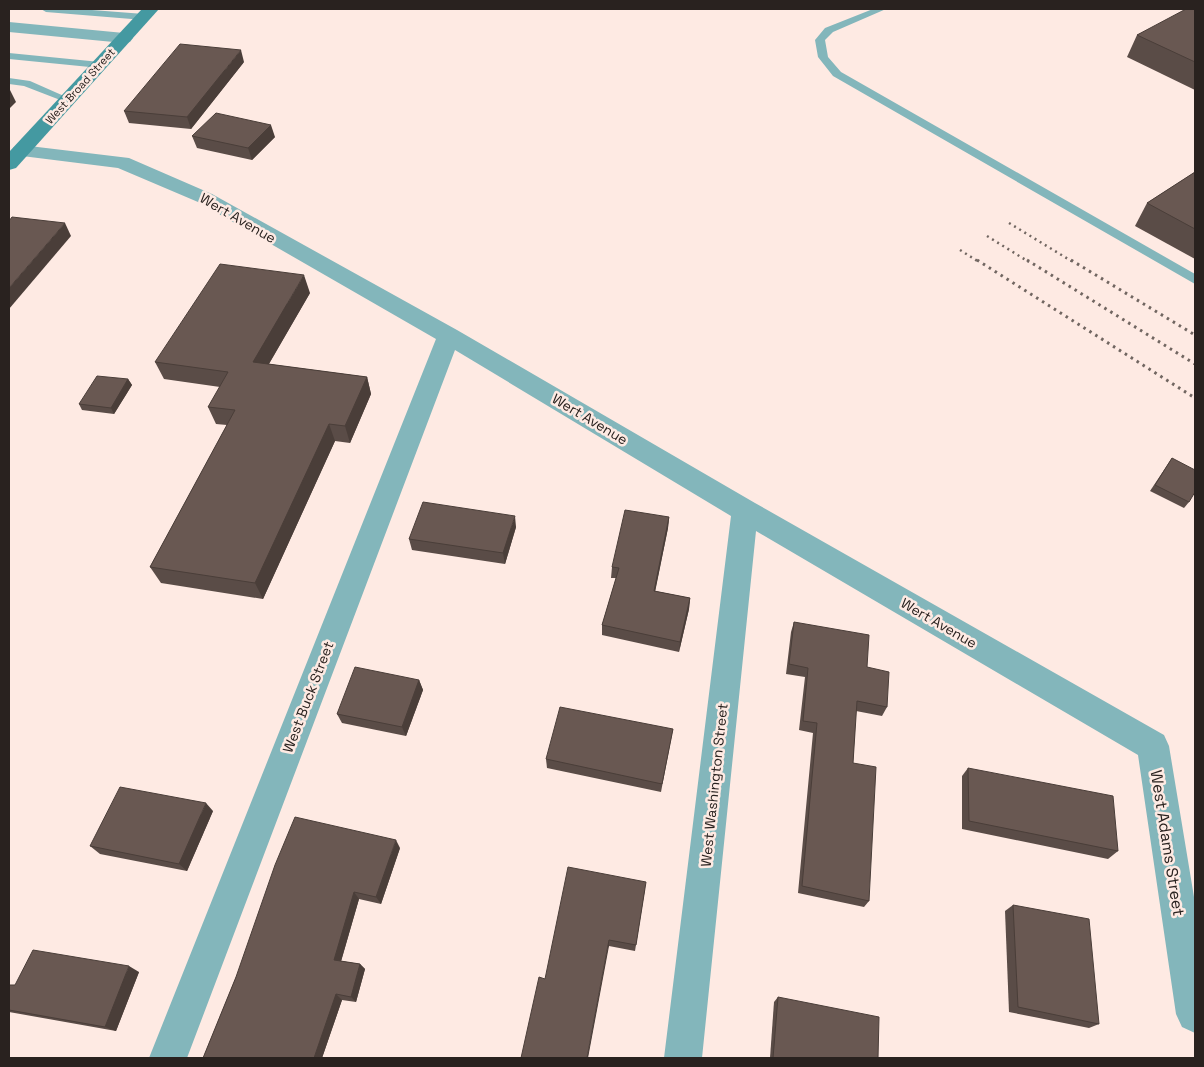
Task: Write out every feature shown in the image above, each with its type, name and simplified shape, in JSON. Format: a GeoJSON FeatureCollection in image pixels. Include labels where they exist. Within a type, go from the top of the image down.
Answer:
{"type":"FeatureCollection","features":[{"type":"Feature","properties":{"kind":"main road","name":"West Broad Street"},"geometry":{"type":"LineString","coordinates":[[15,158],[148,13]]}},
{"type":"Feature","properties":{"kind":"street"},"geometry":{"type":"LineString","coordinates":[[9,27],[124,38]]}},
{"type":"Feature","properties":{"kind":"street","name":"Wert Avenue"},"geometry":{"type":"LineString","coordinates":[[15,158],[122,162],[204,198],[449,336],[745,511],[1140,739]]}},
{"type":"Feature","properties":{"kind":"street","name":"West Buck Street"},"geometry":{"type":"LineString","coordinates":[[168,1058],[449,336]]}},
{"type":"Feature","properties":{"kind":"street","name":"West Washington Street"},"geometry":{"type":"LineString","coordinates":[[683,1058],[745,511]]}},
{"type":"Feature","properties":{"kind":"street","name":"West Adams Street"},"geometry":{"type":"LineString","coordinates":[[1140,739],[1153,746],[1195,1014]]}},
{"type":"Feature","properties":{"kind":"lane"},"geometry":{"type":"LineString","coordinates":[[46,9],[148,13]]}},
{"type":"Feature","properties":{"kind":"lane"},"geometry":{"type":"LineString","coordinates":[[881,9],[829,30],[820,40],[823,57],[837,74],[1195,280]]}},
{"type":"Feature","properties":{"kind":"lane"},"geometry":{"type":"LineString","coordinates":[[9,56],[100,65]]}},
{"type":"Feature","properties":{"kind":"lane"},"geometry":{"type":"LineString","coordinates":[[9,81],[26,83],[68,100]]}},
{"type":"Feature","properties":{"kind":"building"},"geometry":{"type":"Polygon","coordinates":[[[1186,9],[1195,9],[1195,62],[1137,35],[1186,9]]]}},
{"type":"Feature","properties":{"kind":"building"},"geometry":{"type":"Polygon","coordinates":[[[180,44],[241,50],[187,117],[124,111],[180,44]]]}},
{"type":"Feature","properties":{"kind":"building"},"geometry":{"type":"Polygon","coordinates":[[[216,113],[271,125],[248,148],[192,136],[216,113]]]}},
{"type":"Feature","properties":{"kind":"building"},"geometry":{"type":"Polygon","coordinates":[[[1195,172],[1195,229],[1147,203],[1195,172]]]}},
{"type":"Feature","properties":{"kind":"building"},"geometry":{"type":"Polygon","coordinates":[[[12,217],[65,223],[9,288],[9,221],[12,217]]]}},
{"type":"Feature","properties":{"kind":"building"},"geometry":{"type":"Polygon","coordinates":[[[220,264],[304,275],[253,362],[367,377],[345,426],[329,424],[255,583],[150,567],[235,410],[208,407],[228,372],[155,362],[220,264]]]}},
{"type":"Feature","properties":{"kind":"building"},"geometry":{"type":"Polygon","coordinates":[[[97,376],[128,379],[111,408],[79,404],[97,376]]]}},
{"type":"Feature","properties":{"kind":"building"},"geometry":{"type":"Polygon","coordinates":[[[1172,458],[1195,470],[1195,492],[1189,502],[1155,485],[1172,458]]]}},
{"type":"Feature","properties":{"kind":"building"},"geometry":{"type":"Polygon","coordinates":[[[423,502],[515,516],[503,553],[409,539],[423,502]]]}},
{"type":"Feature","properties":{"kind":"building"},"geometry":{"type":"Polygon","coordinates":[[[625,510],[669,517],[654,591],[690,598],[680,642],[602,625],[619,568],[612,567],[625,510]]]}},
{"type":"Feature","properties":{"kind":"building"},"geometry":{"type":"Polygon","coordinates":[[[794,622],[869,635],[867,667],[889,672],[887,707],[857,701],[853,763],[876,767],[869,901],[802,886],[817,723],[803,721],[808,668],[789,664],[794,622]]]}},
{"type":"Feature","properties":{"kind":"building"},"geometry":{"type":"Polygon","coordinates":[[[355,667],[419,680],[402,727],[337,714],[355,667]]]}},
{"type":"Feature","properties":{"kind":"building"},"geometry":{"type":"Polygon","coordinates":[[[560,707],[673,729],[662,784],[546,759],[560,707]]]}},
{"type":"Feature","properties":{"kind":"building"},"geometry":{"type":"Polygon","coordinates":[[[968,768],[1113,796],[1118,851],[969,821],[968,768]]]}},
{"type":"Feature","properties":{"kind":"building"},"geometry":{"type":"Polygon","coordinates":[[[120,787],[206,803],[179,864],[90,846],[120,787]]]}},
{"type":"Feature","properties":{"kind":"building"},"geometry":{"type":"Polygon","coordinates":[[[295,817],[396,840],[376,897],[354,892],[334,960],[360,964],[351,997],[336,994],[314,1058],[203,1058],[236,977],[275,865],[295,817]]]}},
{"type":"Feature","properties":{"kind":"building"},"geometry":{"type":"Polygon","coordinates":[[[568,867],[646,882],[636,945],[609,940],[587,1058],[521,1058],[539,977],[545,979],[568,867]]]}},
{"type":"Feature","properties":{"kind":"building"},"geometry":{"type":"Polygon","coordinates":[[[1013,905],[1089,919],[1099,1024],[1018,1007],[1013,905]]]}},
{"type":"Feature","properties":{"kind":"building"},"geometry":{"type":"Polygon","coordinates":[[[33,950],[129,966],[105,1027],[9,1010],[9,985],[15,985],[33,950]]]}},
{"type":"Feature","properties":{"kind":"building"},"geometry":{"type":"Polygon","coordinates":[[[778,997],[879,1017],[878,1058],[773,1058],[778,997]]]}},
{"type":"Feature","properties":{"kind":"railway"},"geometry":{"type":"LineString","coordinates":[[1009,223],[1073,262]]}},
{"type":"Feature","properties":{"kind":"railway"},"geometry":{"type":"LineString","coordinates":[[987,236],[1029,262]]}},
{"type":"Feature","properties":{"kind":"railway"},"geometry":{"type":"LineString","coordinates":[[960,250],[979,262]]}},
{"type":"Feature","properties":{"kind":"railway"},"geometry":{"type":"LineString","coordinates":[[977,260],[1195,398]]}},
{"type":"Feature","properties":{"kind":"railway"},"geometry":{"type":"LineString","coordinates":[[1027,260],[1195,364]]}},
{"type":"Feature","properties":{"kind":"railway"},"geometry":{"type":"LineString","coordinates":[[1071,260],[1195,335]]}}]}
